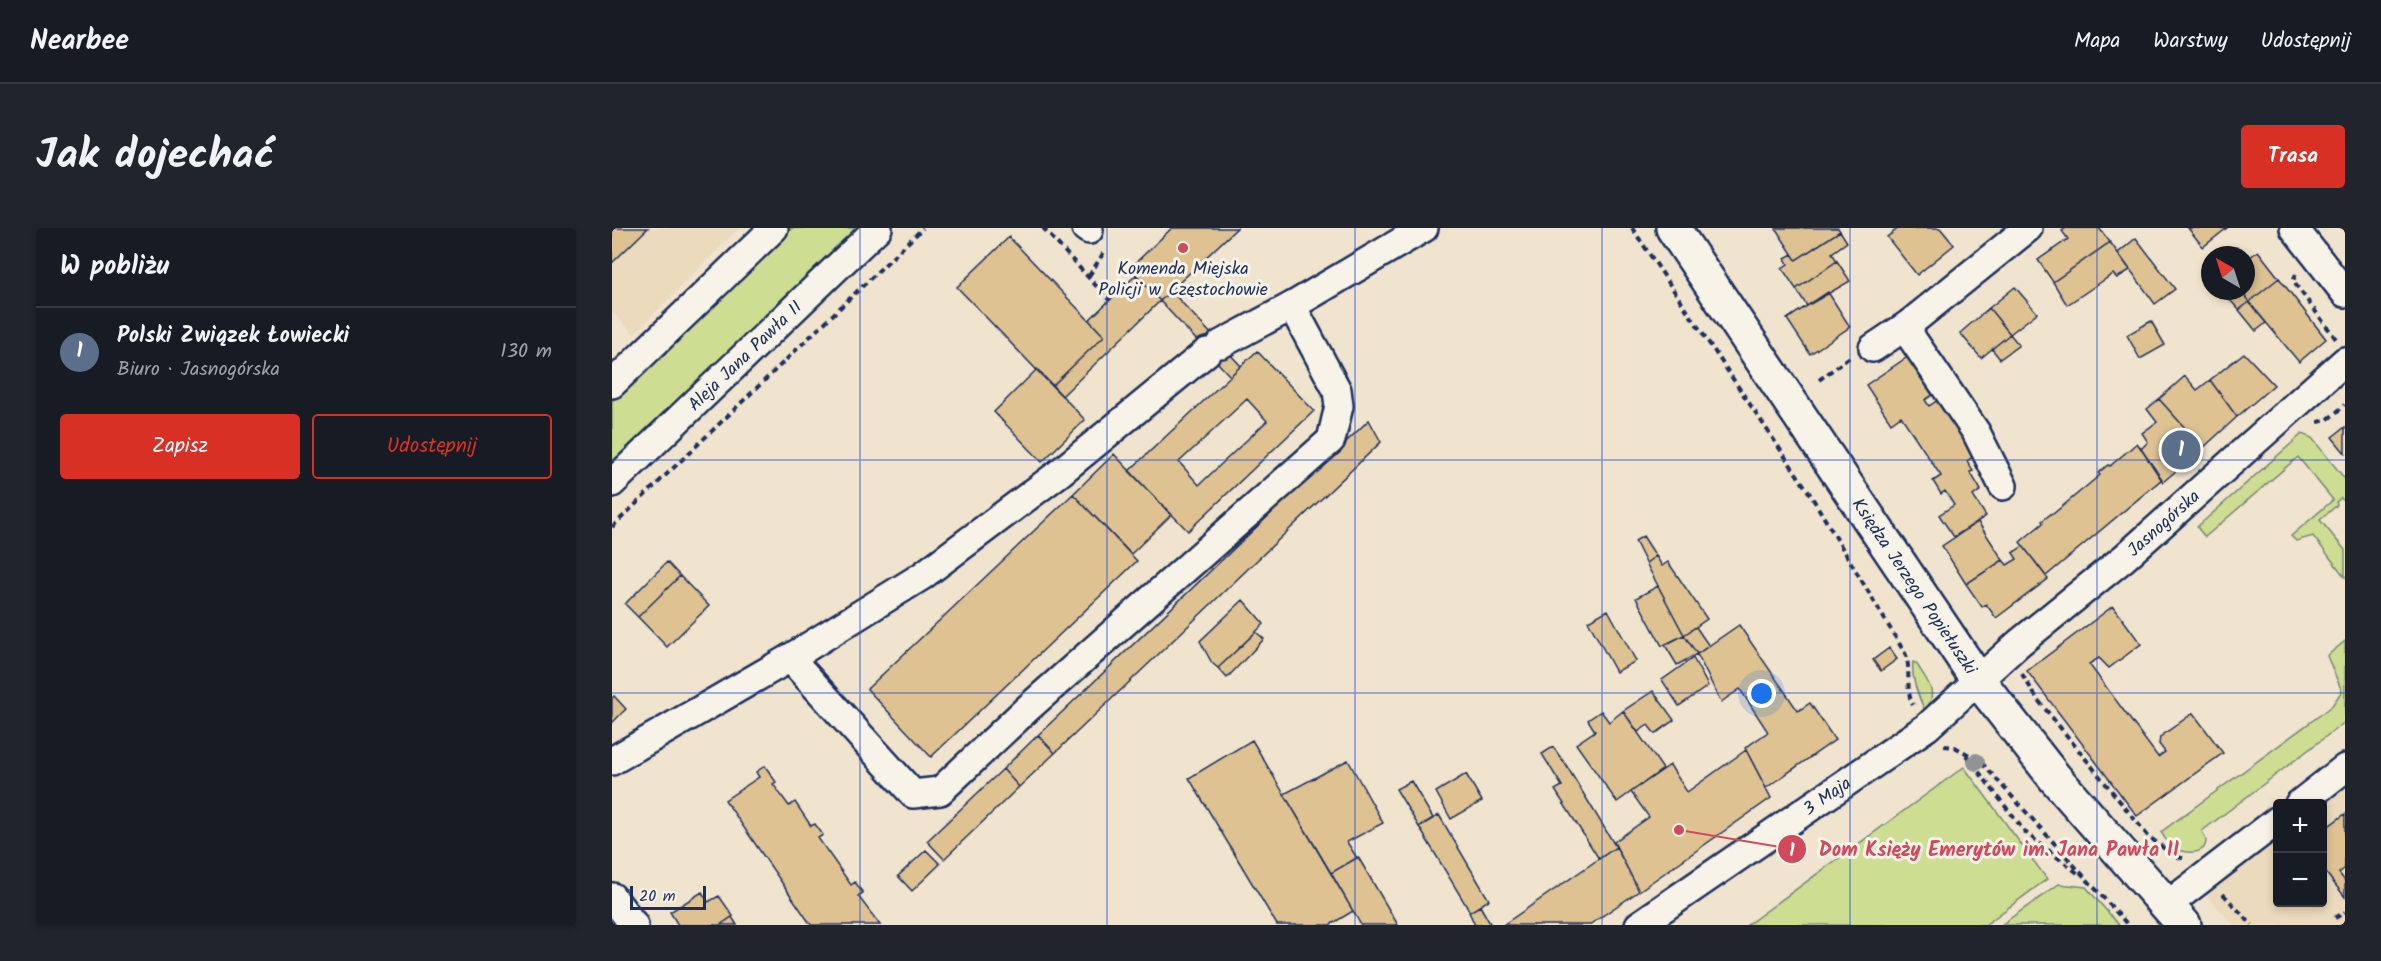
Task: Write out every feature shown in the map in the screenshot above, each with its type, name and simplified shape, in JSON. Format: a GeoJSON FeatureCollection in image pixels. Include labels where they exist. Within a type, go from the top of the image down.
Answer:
{"type":"FeatureCollection","features":[{"type":"Feature","properties":{"kind":"main road","name":"Księdza Jerzego Popiełuszki"},"geometry":{"type":"LineString","coordinates":[[1673,228],[1978,680],[2055,778],[2175,916]]}},
{"type":"Feature","properties":{"kind":"street"},"geometry":{"type":"LineString","coordinates":[[612,384],[774,228]]}},
{"type":"Feature","properties":{"kind":"street","name":"Aleja Jana Pawła II"},"geometry":{"type":"LineString","coordinates":[[612,483],[878,228]]}},
{"type":"Feature","properties":{"kind":"street"},"geometry":{"type":"LineString","coordinates":[[612,762],[790,658],[922,576],[1058,474],[1214,348],[1292,306],[1424,228]]}},
{"type":"Feature","properties":{"kind":"street"},"geometry":{"type":"LineString","coordinates":[[1873,348],[1909,324],[2028,228]]}},
{"type":"Feature","properties":{"kind":"street"},"geometry":{"type":"LineString","coordinates":[[2294,228],[2345,293]]}},
{"type":"Feature","properties":{"kind":"street"},"geometry":{"type":"LineString","coordinates":[[790,658],[913,794],[940,791],[1036,701],[1331,440],[1339,406],[1337,390],[1292,306]]}},
{"type":"Feature","properties":{"kind":"street"},"geometry":{"type":"LineString","coordinates":[[1909,324],[1911,337],[1976,432],[2003,486]]}},
{"type":"Feature","properties":{"kind":"street","name":"Jasnogórska"},"geometry":{"type":"LineString","coordinates":[[1978,680],[2019,643],[2124,558],[2345,361]]}},
{"type":"Feature","properties":{"kind":"street","name":"3 Maja"},"geometry":{"type":"LineString","coordinates":[[1639,925],[1927,727],[1978,680]]}},
{"type":"Feature","properties":{"kind":"street"},"geometry":{"type":"LineString","coordinates":[[2305,799],[2345,768]]}},
{"type":"Feature","properties":{"kind":"street"},"geometry":{"type":"LineString","coordinates":[[2175,916],[2206,875],[2273,823]]}},
{"type":"Feature","properties":{"kind":"street"},"geometry":{"type":"LineString","coordinates":[[612,897],[634,925]]}},
{"type":"Feature","properties":{"kind":"path"},"geometry":{"type":"LineString","coordinates":[[612,527],[923,228]]}},
{"type":"Feature","properties":{"kind":"path"},"geometry":{"type":"LineString","coordinates":[[1042,228],[1110,301]]}},
{"type":"Feature","properties":{"kind":"path"},"geometry":{"type":"LineString","coordinates":[[1632,228],[1810,494],[1906,655],[1909,664],[1910,700],[1915,708]]}},
{"type":"Feature","properties":{"kind":"path"},"geometry":{"type":"LineString","coordinates":[[1089,276],[1094,234]]}},
{"type":"Feature","properties":{"kind":"path"},"geometry":{"type":"LineString","coordinates":[[1819,380],[1864,345],[1873,348]]}},
{"type":"Feature","properties":{"kind":"path"},"geometry":{"type":"LineString","coordinates":[[2307,424],[2327,420],[2345,405]]}},
{"type":"Feature","properties":{"kind":"path"},"geometry":{"type":"LineString","coordinates":[[2024,668],[2022,674],[2038,700],[2148,836],[2174,856],[2193,860],[2252,925]]}},
{"type":"Feature","properties":{"kind":"path"},"geometry":{"type":"LineString","coordinates":[[1937,740],[1941,746],[1955,747],[1980,761],[2128,925]]}},
{"type":"Feature","properties":{"kind":"path"},"geometry":{"type":"LineString","coordinates":[[1965,753],[2025,832],[2086,879]]}},
{"type":"Feature","properties":{"kind":"path"},"geometry":{"type":"LineString","coordinates":[[2335,918],[2345,912]]}},
{"type":"Feature","properties":{"kind":"shaded area"},"geometry":{"type":"Polygon","coordinates":[[[612,228],[739,228],[634,334],[612,312],[612,228]]]}},
{"type":"Feature","properties":{"kind":"shaded area"},"geometry":{"type":"Polygon","coordinates":[[[2345,768],[2345,925],[2234,925],[2205,894],[2273,833],[2273,907],[2327,907],[2327,799],[2310,799],[2345,768]]]}},
{"type":"Feature","properties":{"kind":"green space"},"geometry":{"type":"Polygon","coordinates":[[[792,228],[858,228],[612,462],[612,401],[792,228]]]}},
{"type":"Feature","properties":{"kind":"green space"},"geometry":{"type":"Polygon","coordinates":[[[2302,434],[2312,438],[2345,479],[2345,502],[2341,498],[2336,502],[2337,505],[2320,520],[2345,550],[2345,577],[2313,536],[2296,541],[2291,536],[2333,500],[2298,457],[2205,537],[2197,527],[2302,434]]]}},
{"type":"Feature","properties":{"kind":"green space"},"geometry":{"type":"Polygon","coordinates":[[[2345,641],[2345,722],[2202,831],[2206,840],[2202,849],[2187,852],[2171,846],[2161,832],[2331,707],[2342,691],[2327,656],[2345,641]]]}},
{"type":"Feature","properties":{"kind":"green space"},"geometry":{"type":"Polygon","coordinates":[[[1913,662],[1916,663],[1930,686],[1931,697],[1925,710],[1916,687],[1913,662]]]}},
{"type":"Feature","properties":{"kind":"green space"},"geometry":{"type":"Polygon","coordinates":[[[1964,767],[2047,879],[1985,925],[1747,925],[1964,767]]]}},
{"type":"Feature","properties":{"kind":"green space"},"geometry":{"type":"Polygon","coordinates":[[[2059,884],[2086,887],[2119,925],[2001,925],[2059,884]]]}},
{"type":"Feature","properties":{"kind":"building"},"geometry":{"type":"Polygon","coordinates":[[[612,228],[648,228],[612,263],[612,228]]]}},
{"type":"Feature","properties":{"kind":"building","name":"Komenda Miejska Policji w Częstochowie"},"geometry":{"type":"Polygon","coordinates":[[[1172,228],[1237,228],[1160,301],[1130,268],[1172,228]]]}},
{"type":"Feature","properties":{"kind":"building"},"geometry":{"type":"Polygon","coordinates":[[[1838,228],[1840,231],[1796,260],[1776,229],[1838,228]]]}},
{"type":"Feature","properties":{"kind":"building"},"geometry":{"type":"Polygon","coordinates":[[[1899,228],[1940,228],[1954,245],[1917,275],[1887,237],[1899,228]]]}},
{"type":"Feature","properties":{"kind":"building"},"geometry":{"type":"Polygon","coordinates":[[[2066,228],[2099,228],[2110,242],[2053,282],[2038,260],[2068,239],[2062,231],[2066,228]]]}},
{"type":"Feature","properties":{"kind":"building"},"geometry":{"type":"Polygon","coordinates":[[[2188,228],[2227,228],[2204,246],[2188,228]]]}},
{"type":"Feature","properties":{"kind":"building"},"geometry":{"type":"Polygon","coordinates":[[[1840,231],[1847,242],[1832,253],[1837,261],[1796,289],[1782,268],[1788,264],[1785,258],[1792,254],[1796,260],[1840,231]]]}},
{"type":"Feature","properties":{"kind":"building"},"geometry":{"type":"Polygon","coordinates":[[[1009,237],[1104,336],[1052,386],[957,287],[1009,237]]]}},
{"type":"Feature","properties":{"kind":"building"},"geometry":{"type":"Polygon","coordinates":[[[2136,238],[2175,289],[2155,304],[2118,253],[2136,238]]]}},
{"type":"Feature","properties":{"kind":"building"},"geometry":{"type":"Polygon","coordinates":[[[2110,242],[2130,270],[2117,278],[2113,274],[2067,305],[2053,282],[2110,242]]]}},
{"type":"Feature","properties":{"kind":"building"},"geometry":{"type":"Polygon","coordinates":[[[2258,251],[2279,278],[2255,297],[2255,253],[2258,251]]]}},
{"type":"Feature","properties":{"kind":"building"},"geometry":{"type":"Polygon","coordinates":[[[1837,261],[1850,281],[1807,306],[1796,289],[1837,261]]]}},
{"type":"Feature","properties":{"kind":"building"},"geometry":{"type":"Polygon","coordinates":[[[1136,275],[1160,301],[1062,396],[1052,386],[1104,336],[1089,320],[1136,275]]]}},
{"type":"Feature","properties":{"kind":"building"},"geometry":{"type":"Polygon","coordinates":[[[2279,278],[2326,339],[2299,362],[2249,302],[2255,300],[2255,297],[2279,278]]]}},
{"type":"Feature","properties":{"kind":"building"},"geometry":{"type":"Polygon","coordinates":[[[2015,287],[2037,313],[2010,334],[1989,308],[2015,287]]]}},
{"type":"Feature","properties":{"kind":"building"},"geometry":{"type":"Polygon","coordinates":[[[1171,291],[1241,366],[1230,376],[1160,301],[1171,291]]]}},
{"type":"Feature","properties":{"kind":"building"},"geometry":{"type":"Polygon","coordinates":[[[1828,292],[1850,327],[1810,354],[1787,319],[1828,292]]]}},
{"type":"Feature","properties":{"kind":"building"},"geometry":{"type":"Polygon","coordinates":[[[2230,300],[2248,300],[2249,302],[2239,310],[2230,300]]]}},
{"type":"Feature","properties":{"kind":"building"},"geometry":{"type":"Polygon","coordinates":[[[2249,302],[2266,323],[2256,331],[2239,310],[2249,302]]]}},
{"type":"Feature","properties":{"kind":"building"},"geometry":{"type":"Polygon","coordinates":[[[1989,308],[2010,334],[1981,358],[1960,333],[1989,308]]]}},
{"type":"Feature","properties":{"kind":"building"},"geometry":{"type":"Polygon","coordinates":[[[2151,321],[2165,345],[2140,359],[2127,335],[2151,321]]]}},
{"type":"Feature","properties":{"kind":"building"},"geometry":{"type":"Polygon","coordinates":[[[2010,334],[2019,345],[2000,359],[1992,349],[2010,334]]]}},
{"type":"Feature","properties":{"kind":"building"},"geometry":{"type":"Polygon","coordinates":[[[1257,351],[1314,411],[1188,531],[1129,471],[1257,351]],[[1247,399],[1179,462],[1199,485],[1267,421],[1247,399]]]}},
{"type":"Feature","properties":{"kind":"building"},"geometry":{"type":"Polygon","coordinates":[[[2244,353],[2274,385],[2237,417],[2210,380],[2244,353]]]}},
{"type":"Feature","properties":{"kind":"building"},"geometry":{"type":"Polygon","coordinates":[[[1912,354],[1937,392],[1925,400],[1929,406],[1944,396],[1980,452],[1967,461],[1973,471],[1970,472],[1981,490],[1973,496],[1986,516],[1954,537],[1939,515],[1954,505],[1945,491],[1941,494],[1933,481],[1941,476],[1901,416],[1891,423],[1866,385],[1912,354]]]}},
{"type":"Feature","properties":{"kind":"building"},"geometry":{"type":"Polygon","coordinates":[[[1037,369],[1085,420],[1042,462],[994,412],[1037,369]]]}},
{"type":"Feature","properties":{"kind":"building"},"geometry":{"type":"Polygon","coordinates":[[[2185,376],[2197,390],[2210,380],[2237,417],[2203,448],[2159,399],[2185,376]]]}},
{"type":"Feature","properties":{"kind":"building"},"geometry":{"type":"Polygon","coordinates":[[[2159,399],[2203,448],[2163,482],[2141,449],[2148,442],[2142,433],[2157,422],[2147,409],[2159,399]]]}},
{"type":"Feature","properties":{"kind":"building"},"geometry":{"type":"Polygon","coordinates":[[[1369,420],[1381,442],[1055,753],[1038,735],[1369,420]]]}},
{"type":"Feature","properties":{"kind":"building"},"geometry":{"type":"Polygon","coordinates":[[[2345,427],[2345,453],[2332,437],[2345,427]]]}},
{"type":"Feature","properties":{"kind":"building"},"geometry":{"type":"Polygon","coordinates":[[[2137,443],[2162,479],[2046,576],[2020,542],[2043,523],[2042,521],[2100,475],[2098,473],[2137,443]]]}},
{"type":"Feature","properties":{"kind":"building"},"geometry":{"type":"Polygon","coordinates":[[[1114,454],[1171,515],[1131,554],[1073,494],[1114,454]]]}},
{"type":"Feature","properties":{"kind":"building"},"geometry":{"type":"Polygon","coordinates":[[[1073,494],[1137,561],[931,757],[867,689],[1073,494]]]}},
{"type":"Feature","properties":{"kind":"building"},"geometry":{"type":"Polygon","coordinates":[[[1978,522],[2003,560],[1966,584],[1942,546],[1978,522]]]}},
{"type":"Feature","properties":{"kind":"building"},"geometry":{"type":"Polygon","coordinates":[[[1643,536],[1656,556],[1646,563],[1635,541],[1643,536]]]}},
{"type":"Feature","properties":{"kind":"building"},"geometry":{"type":"Polygon","coordinates":[[[2023,546],[2048,579],[1996,618],[1986,604],[1982,607],[1966,584],[2003,560],[2007,565],[2017,559],[2013,553],[2023,546]]]}},
{"type":"Feature","properties":{"kind":"building"},"geometry":{"type":"Polygon","coordinates":[[[1656,556],[1662,566],[1668,562],[1707,619],[1684,635],[1646,563],[1656,556]]]}},
{"type":"Feature","properties":{"kind":"building"},"geometry":{"type":"Polygon","coordinates":[[[667,562],[680,576],[638,617],[625,604],[667,562]]]}},
{"type":"Feature","properties":{"kind":"building"},"geometry":{"type":"Polygon","coordinates":[[[680,576],[709,606],[667,647],[638,617],[680,576]]]}},
{"type":"Feature","properties":{"kind":"building"},"geometry":{"type":"Polygon","coordinates":[[[1658,586],[1684,635],[1662,646],[1636,598],[1658,586]]]}},
{"type":"Feature","properties":{"kind":"building"},"geometry":{"type":"Polygon","coordinates":[[[1243,600],[1264,624],[1218,668],[1212,663],[1200,641],[1243,600]]]}},
{"type":"Feature","properties":{"kind":"building"},"geometry":{"type":"Polygon","coordinates":[[[2113,606],[2141,644],[2109,668],[2099,658],[2089,664],[2158,757],[2165,752],[2159,744],[2160,737],[2193,713],[2223,753],[2137,816],[2027,671],[2113,606]]]}},
{"type":"Feature","properties":{"kind":"building"},"geometry":{"type":"Polygon","coordinates":[[[1608,610],[1636,661],[1616,672],[1588,621],[1608,610]]]}},
{"type":"Feature","properties":{"kind":"building"},"geometry":{"type":"Polygon","coordinates":[[[1739,625],[1798,711],[1810,703],[1835,740],[1766,788],[1745,748],[1768,732],[1740,689],[1721,702],[1697,654],[1739,625]]]}},
{"type":"Feature","properties":{"kind":"building"},"geometry":{"type":"Polygon","coordinates":[[[1696,627],[1709,646],[1697,654],[1684,635],[1696,627]]]}},
{"type":"Feature","properties":{"kind":"building"},"geometry":{"type":"Polygon","coordinates":[[[1256,632],[1264,639],[1227,678],[1218,668],[1256,632]]]}},
{"type":"Feature","properties":{"kind":"building"},"geometry":{"type":"Polygon","coordinates":[[[1684,635],[1697,654],[1677,665],[1665,645],[1684,635]]]}},
{"type":"Feature","properties":{"kind":"building"},"geometry":{"type":"Polygon","coordinates":[[[1889,648],[1897,659],[1881,671],[1873,660],[1889,648]]]}},
{"type":"Feature","properties":{"kind":"building"},"geometry":{"type":"Polygon","coordinates":[[[1693,658],[1708,686],[1679,706],[1662,680],[1693,658]]]}},
{"type":"Feature","properties":{"kind":"building"},"geometry":{"type":"Polygon","coordinates":[[[1653,691],[1674,720],[1655,734],[1648,725],[1638,732],[1623,711],[1653,691]]]}},
{"type":"Feature","properties":{"kind":"building"},"geometry":{"type":"Polygon","coordinates":[[[614,696],[626,709],[612,723],[612,698],[614,696]]]}},
{"type":"Feature","properties":{"kind":"building"},"geometry":{"type":"Polygon","coordinates":[[[1601,711],[1609,722],[1623,711],[1663,769],[1617,802],[1576,744],[1595,731],[1588,720],[1601,711]]]}},
{"type":"Feature","properties":{"kind":"building"},"geometry":{"type":"Polygon","coordinates":[[[1038,735],[1055,753],[1019,787],[1003,769],[1038,735]]]}},
{"type":"Feature","properties":{"kind":"building"},"geometry":{"type":"Polygon","coordinates":[[[1252,740],[1353,911],[1330,925],[1277,925],[1189,778],[1252,740]]]}},
{"type":"Feature","properties":{"kind":"building"},"geometry":{"type":"Polygon","coordinates":[[[1553,747],[1616,847],[1599,859],[1555,790],[1562,786],[1542,754],[1553,747]]]}},
{"type":"Feature","properties":{"kind":"building"},"geometry":{"type":"Polygon","coordinates":[[[1746,750],[1771,798],[1639,891],[1614,842],[1649,817],[1631,792],[1670,765],[1687,792],[1746,750]]]}},
{"type":"Feature","properties":{"kind":"building"},"geometry":{"type":"Polygon","coordinates":[[[1348,760],[1383,823],[1347,842],[1357,858],[1331,873],[1284,794],[1348,760]]]}},
{"type":"Feature","properties":{"kind":"building"},"geometry":{"type":"Polygon","coordinates":[[[765,766],[776,782],[773,784],[789,806],[795,802],[811,826],[815,824],[823,835],[818,838],[851,885],[855,882],[863,893],[858,896],[880,925],[811,925],[725,800],[759,777],[756,772],[765,766]]]}},
{"type":"Feature","properties":{"kind":"building"},"geometry":{"type":"Polygon","coordinates":[[[1003,769],[1019,787],[944,859],[927,841],[1003,769]]]}},
{"type":"Feature","properties":{"kind":"building"},"geometry":{"type":"Polygon","coordinates":[[[1466,774],[1482,801],[1451,819],[1436,792],[1466,774]]]}},
{"type":"Feature","properties":{"kind":"building"},"geometry":{"type":"Polygon","coordinates":[[[1411,781],[1433,818],[1419,827],[1396,789],[1411,781]]]}},
{"type":"Feature","properties":{"kind":"building"},"geometry":{"type":"Polygon","coordinates":[[[2345,814],[2345,868],[2339,873],[2345,881],[2345,897],[2327,874],[2327,827],[2345,814]]]}},
{"type":"Feature","properties":{"kind":"building"},"geometry":{"type":"Polygon","coordinates":[[[1439,815],[1489,900],[1470,912],[1419,827],[1439,815]]]}},
{"type":"Feature","properties":{"kind":"building"},"geometry":{"type":"Polygon","coordinates":[[[1616,847],[1639,891],[1589,925],[1503,925],[1616,847]]]}},
{"type":"Feature","properties":{"kind":"building"},"geometry":{"type":"Polygon","coordinates":[[[926,850],[940,864],[912,891],[898,876],[926,850]]]}},
{"type":"Feature","properties":{"kind":"building"},"geometry":{"type":"Polygon","coordinates":[[[1358,857],[1398,925],[1361,925],[1331,873],[1358,857]]]}},
{"type":"Feature","properties":{"kind":"building"},"geometry":{"type":"Polygon","coordinates":[[[702,892],[708,902],[719,896],[733,916],[720,925],[678,925],[670,912],[702,892]]]}},
{"type":"Feature","properties":{"kind":"building"},"geometry":{"type":"Polygon","coordinates":[[[1480,906],[1491,925],[1475,925],[1469,912],[1480,906]]]}},
{"type":"Feature","properties":{"kind":"building"},"geometry":{"type":"Polygon","coordinates":[[[732,917],[737,925],[720,925],[732,917]]]}},
{"type":"Feature","properties":{"kind":"place","name":"Komenda Miejska Policji w Częstochowie"},"geometry":{"type":"Point","coordinates":[1183,248]}},
{"type":"Feature","properties":{"kind":"place","name":"Polski Związek Łowiecki"},"geometry":{"type":"Point","coordinates":[2181,450]}},
{"type":"Feature","properties":{"kind":"place","name":"Dom Księży Emerytów im. Jana Pawła II"},"geometry":{"type":"Point","coordinates":[1679,830]}}]}
